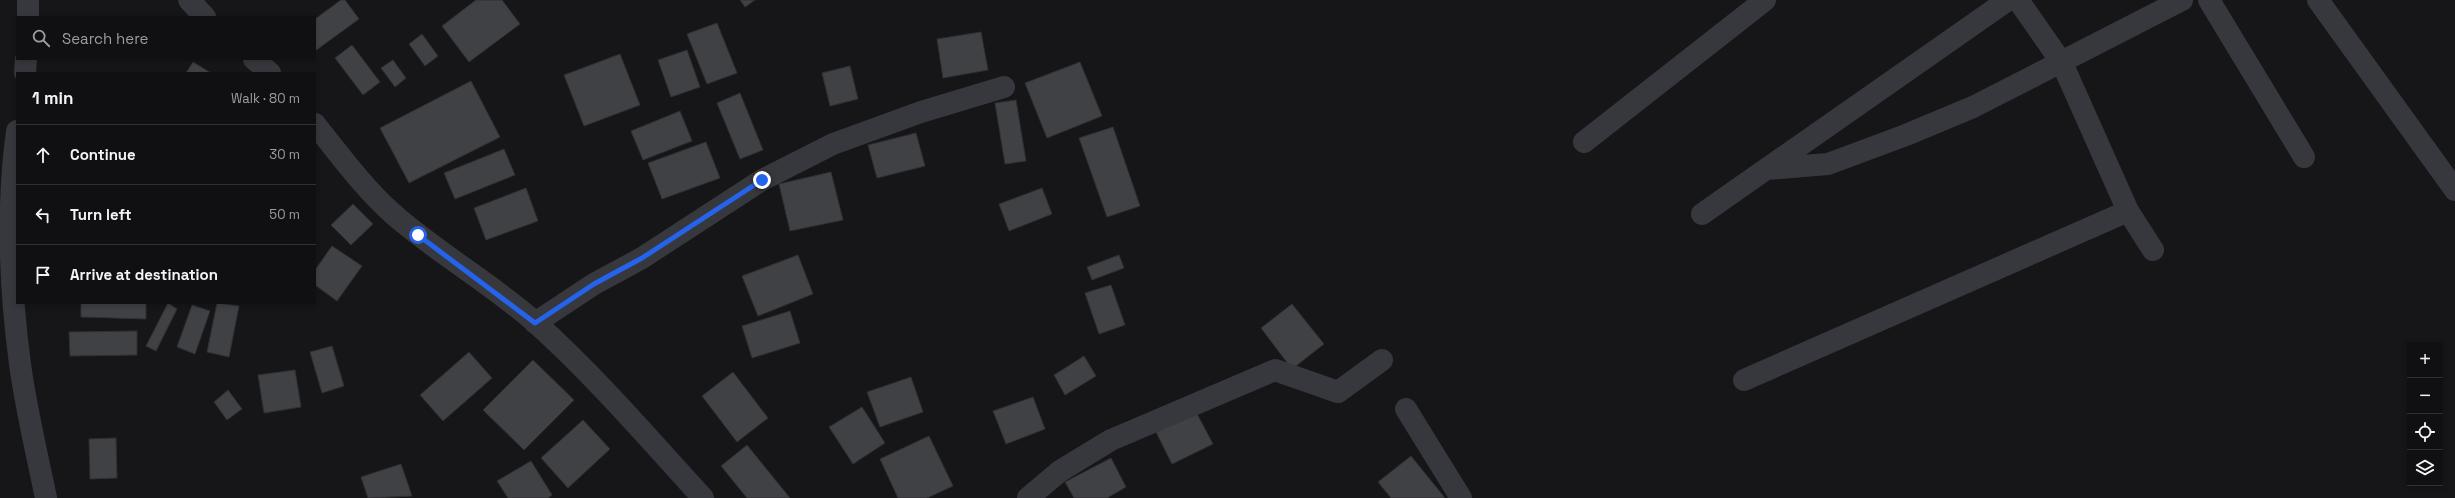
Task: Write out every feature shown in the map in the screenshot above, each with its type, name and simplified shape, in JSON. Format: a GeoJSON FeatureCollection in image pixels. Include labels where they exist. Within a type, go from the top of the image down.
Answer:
{"type":"FeatureCollection","features":[{"type":"Feature","properties":{"kind":"street"},"geometry":{"type":"LineString","coordinates":[[28,0],[28,16]]}},
{"type":"Feature","properties":{"kind":"street"},"geometry":{"type":"LineString","coordinates":[[189,0],[204,16]]}},
{"type":"Feature","properties":{"kind":"street"},"geometry":{"type":"LineString","coordinates":[[1584,142],[1765,0]]}},
{"type":"Feature","properties":{"kind":"street"},"geometry":{"type":"LineString","coordinates":[[1702,214],[2008,0]]}},
{"type":"Feature","properties":{"kind":"street"},"geometry":{"type":"LineString","coordinates":[[2018,0],[2062,63],[2128,211],[2154,250]]}},
{"type":"Feature","properties":{"kind":"street"},"geometry":{"type":"LineString","coordinates":[[1767,169],[1828,164],[1973,107],[2062,63],[2182,0]]}},
{"type":"Feature","properties":{"kind":"street"},"geometry":{"type":"LineString","coordinates":[[2209,0],[2304,157]]}},
{"type":"Feature","properties":{"kind":"street"},"geometry":{"type":"LineString","coordinates":[[2318,0],[2455,190]]}},
{"type":"Feature","properties":{"kind":"street"},"geometry":{"type":"LineString","coordinates":[[25,72],[26,60]]}},
{"type":"Feature","properties":{"kind":"street"},"geometry":{"type":"LineString","coordinates":[[255,60],[269,72]]}},
{"type":"Feature","properties":{"kind":"street"},"geometry":{"type":"LineString","coordinates":[[535,323],[594,284],[642,258],[762,180],[832,144],[921,112],[1004,87]]}},
{"type":"Feature","properties":{"kind":"street"},"geometry":{"type":"LineString","coordinates":[[316,125],[358,177],[390,212],[449,259],[535,323],[576,362],[703,498]]}},
{"type":"Feature","properties":{"kind":"street"},"geometry":{"type":"LineString","coordinates":[[16,139],[13,163],[11,242],[20,364],[46,498]]}},
{"type":"Feature","properties":{"kind":"street"},"geometry":{"type":"LineString","coordinates":[[1744,380],[2128,211]]}},
{"type":"Feature","properties":{"kind":"street"},"geometry":{"type":"LineString","coordinates":[[1028,498],[1060,472],[1111,440],[1275,370],[1338,392],[1382,360]]}},
{"type":"Feature","properties":{"kind":"street"},"geometry":{"type":"LineString","coordinates":[[1406,409],[1461,498]]}},
{"type":"Feature","properties":{"kind":"building"},"geometry":{"type":"Polygon","coordinates":[[[341,0],[345,0],[359,19],[316,50],[316,18],[341,0]]]}},
{"type":"Feature","properties":{"kind":"building"},"geometry":{"type":"Polygon","coordinates":[[[476,0],[502,0],[520,24],[469,62],[442,26],[476,0]]]}},
{"type":"Feature","properties":{"kind":"building"},"geometry":{"type":"Polygon","coordinates":[[[740,0],[755,0],[745,7],[740,0]]]}},
{"type":"Feature","properties":{"kind":"building"},"geometry":{"type":"Polygon","coordinates":[[[717,23],[737,73],[707,84],[687,34],[717,23]]]}},
{"type":"Feature","properties":{"kind":"building"},"geometry":{"type":"Polygon","coordinates":[[[981,32],[988,70],[943,78],[937,39],[981,32]]]}},
{"type":"Feature","properties":{"kind":"building"},"geometry":{"type":"Polygon","coordinates":[[[422,34],[438,56],[425,66],[409,44],[422,34]]]}},
{"type":"Feature","properties":{"kind":"building"},"geometry":{"type":"Polygon","coordinates":[[[352,45],[380,82],[363,95],[335,58],[352,45]]]}},
{"type":"Feature","properties":{"kind":"building"},"geometry":{"type":"Polygon","coordinates":[[[687,50],[700,87],[671,97],[658,60],[687,50]]]}},
{"type":"Feature","properties":{"kind":"building"},"geometry":{"type":"Polygon","coordinates":[[[620,54],[640,105],[584,126],[564,75],[620,54]]]}},
{"type":"Feature","properties":{"kind":"building"},"geometry":{"type":"Polygon","coordinates":[[[393,60],[406,78],[395,87],[381,68],[393,60]]]}},
{"type":"Feature","properties":{"kind":"building"},"geometry":{"type":"Polygon","coordinates":[[[193,62],[209,72],[187,72],[193,62]]]}},
{"type":"Feature","properties":{"kind":"building"},"geometry":{"type":"Polygon","coordinates":[[[1080,62],[1102,116],[1047,138],[1025,83],[1080,62]]]}},
{"type":"Feature","properties":{"kind":"building"},"geometry":{"type":"Polygon","coordinates":[[[850,66],[858,99],[830,106],[822,73],[850,66]]]}},
{"type":"Feature","properties":{"kind":"building"},"geometry":{"type":"Polygon","coordinates":[[[471,81],[500,137],[409,183],[380,128],[471,81]]]}},
{"type":"Feature","properties":{"kind":"building"},"geometry":{"type":"Polygon","coordinates":[[[740,93],[763,150],[740,159],[717,103],[740,93]]]}},
{"type":"Feature","properties":{"kind":"building"},"geometry":{"type":"Polygon","coordinates":[[[1016,100],[1026,161],[1005,164],[995,103],[1016,100]]]}},
{"type":"Feature","properties":{"kind":"building"},"geometry":{"type":"Polygon","coordinates":[[[680,111],[692,141],[643,160],[631,131],[680,111]]]}},
{"type":"Feature","properties":{"kind":"building"},"geometry":{"type":"Polygon","coordinates":[[[1113,127],[1140,206],[1107,217],[1079,138],[1113,127]]]}},
{"type":"Feature","properties":{"kind":"building"},"geometry":{"type":"Polygon","coordinates":[[[916,133],[925,166],[877,178],[868,145],[916,133]]]}},
{"type":"Feature","properties":{"kind":"building"},"geometry":{"type":"Polygon","coordinates":[[[706,142],[720,178],[662,199],[648,163],[706,142]]]}},
{"type":"Feature","properties":{"kind":"building"},"geometry":{"type":"Polygon","coordinates":[[[504,149],[515,175],[455,199],[444,173],[504,149]]]}},
{"type":"Feature","properties":{"kind":"building"},"geometry":{"type":"Polygon","coordinates":[[[831,172],[843,220],[790,231],[779,184],[831,172]]]}},
{"type":"Feature","properties":{"kind":"building"},"geometry":{"type":"Polygon","coordinates":[[[526,188],[538,221],[486,240],[474,208],[526,188]]]}},
{"type":"Feature","properties":{"kind":"building"},"geometry":{"type":"Polygon","coordinates":[[[1042,188],[1052,214],[1009,231],[999,204],[1042,188]]]}},
{"type":"Feature","properties":{"kind":"building"},"geometry":{"type":"Polygon","coordinates":[[[353,204],[373,224],[351,245],[331,225],[353,204]]]}},
{"type":"Feature","properties":{"kind":"building"},"geometry":{"type":"Polygon","coordinates":[[[332,246],[362,266],[337,301],[316,286],[316,269],[332,246]]]}},
{"type":"Feature","properties":{"kind":"building"},"geometry":{"type":"Polygon","coordinates":[[[798,255],[813,294],[758,316],[742,276],[798,255]]]}},
{"type":"Feature","properties":{"kind":"building"},"geometry":{"type":"Polygon","coordinates":[[[1119,255],[1124,268],[1092,280],[1087,267],[1119,255]]]}},
{"type":"Feature","properties":{"kind":"building"},"geometry":{"type":"Polygon","coordinates":[[[1111,285],[1125,325],[1099,334],[1085,293],[1111,285]]]}},
{"type":"Feature","properties":{"kind":"building"},"geometry":{"type":"Polygon","coordinates":[[[81,304],[146,304],[146,319],[81,317],[81,304]]]}},
{"type":"Feature","properties":{"kind":"building"},"geometry":{"type":"Polygon","coordinates":[[[167,304],[177,309],[156,351],[146,346],[167,304]]]}},
{"type":"Feature","properties":{"kind":"building"},"geometry":{"type":"Polygon","coordinates":[[[217,304],[239,306],[229,357],[207,352],[217,304]]]}},
{"type":"Feature","properties":{"kind":"building"},"geometry":{"type":"Polygon","coordinates":[[[1292,304],[1324,344],[1292,369],[1261,328],[1292,304]]]}},
{"type":"Feature","properties":{"kind":"building"},"geometry":{"type":"Polygon","coordinates":[[[192,305],[210,311],[195,354],[177,347],[192,305]]]}},
{"type":"Feature","properties":{"kind":"building"},"geometry":{"type":"Polygon","coordinates":[[[790,311],[800,343],[752,358],[742,326],[790,311]]]}},
{"type":"Feature","properties":{"kind":"building"},"geometry":{"type":"Polygon","coordinates":[[[137,331],[137,355],[70,356],[69,332],[137,331]]]}},
{"type":"Feature","properties":{"kind":"building"},"geometry":{"type":"Polygon","coordinates":[[[332,346],[344,386],[322,393],[310,352],[332,346]]]}},
{"type":"Feature","properties":{"kind":"building"},"geometry":{"type":"Polygon","coordinates":[[[469,352],[492,378],[443,421],[420,395],[469,352]]]}},
{"type":"Feature","properties":{"kind":"building"},"geometry":{"type":"Polygon","coordinates":[[[1084,356],[1096,376],[1065,395],[1054,375],[1084,356]]]}},
{"type":"Feature","properties":{"kind":"building"},"geometry":{"type":"Polygon","coordinates":[[[533,360],[574,400],[524,450],[483,410],[533,360]]]}},
{"type":"Feature","properties":{"kind":"building"},"geometry":{"type":"Polygon","coordinates":[[[295,370],[301,407],[264,413],[258,375],[295,370]]]}},
{"type":"Feature","properties":{"kind":"building"},"geometry":{"type":"Polygon","coordinates":[[[733,372],[768,418],[737,442],[702,396],[733,372]]]}},
{"type":"Feature","properties":{"kind":"building"},"geometry":{"type":"Polygon","coordinates":[[[911,377],[923,412],[880,427],[867,392],[911,377]]]}},
{"type":"Feature","properties":{"kind":"building"},"geometry":{"type":"Polygon","coordinates":[[[228,390],[242,409],[227,420],[214,402],[228,390]]]}},
{"type":"Feature","properties":{"kind":"building"},"geometry":{"type":"Polygon","coordinates":[[[1033,397],[1045,429],[1006,444],[993,411],[1033,397]]]}},
{"type":"Feature","properties":{"kind":"building"},"geometry":{"type":"Polygon","coordinates":[[[862,407],[885,443],[853,464],[829,427],[862,407]]]}},
{"type":"Feature","properties":{"kind":"building"},"geometry":{"type":"Polygon","coordinates":[[[1196,412],[1213,444],[1172,464],[1156,432],[1196,412]]]}},
{"type":"Feature","properties":{"kind":"building"},"geometry":{"type":"Polygon","coordinates":[[[583,420],[610,449],[568,488],[541,458],[583,420]]]}},
{"type":"Feature","properties":{"kind":"building"},"geometry":{"type":"Polygon","coordinates":[[[929,436],[953,486],[927,498],[898,498],[880,459],[929,436]]]}},
{"type":"Feature","properties":{"kind":"building"},"geometry":{"type":"Polygon","coordinates":[[[116,438],[117,478],[90,479],[89,439],[116,438]]]}},
{"type":"Feature","properties":{"kind":"building"},"geometry":{"type":"Polygon","coordinates":[[[747,445],[790,498],[747,498],[721,466],[747,445]]]}},
{"type":"Feature","properties":{"kind":"building"},"geometry":{"type":"Polygon","coordinates":[[[1411,456],[1445,498],[1391,498],[1378,482],[1411,456]]]}},
{"type":"Feature","properties":{"kind":"building"},"geometry":{"type":"Polygon","coordinates":[[[1111,458],[1126,487],[1107,498],[1074,498],[1065,482],[1111,458]]]}},
{"type":"Feature","properties":{"kind":"building"},"geometry":{"type":"Polygon","coordinates":[[[531,461],[552,495],[548,498],[508,498],[497,481],[531,461]]]}},
{"type":"Feature","properties":{"kind":"building"},"geometry":{"type":"Polygon","coordinates":[[[401,464],[412,496],[368,498],[361,477],[401,464]]]}},
{"type":"Feature","properties":{"kind":"route"},"geometry":{"type":"LineString","coordinates":[[418,235],[535,323],[594,284],[642,258],[762,180]]}}]}
